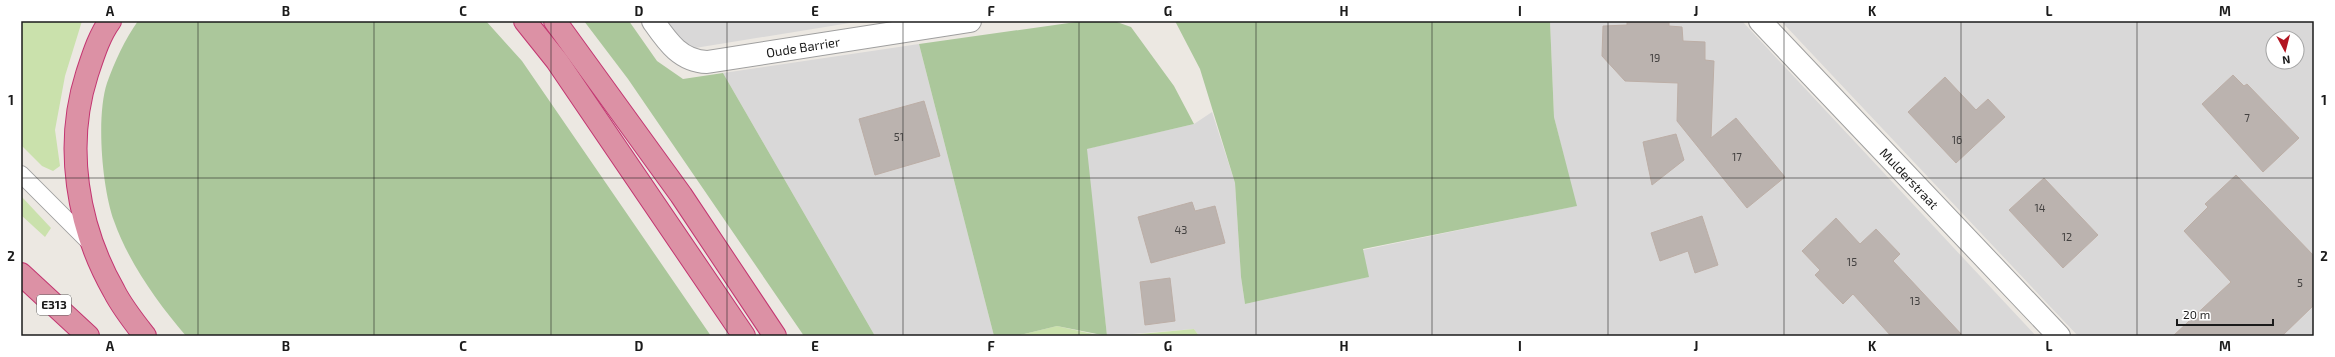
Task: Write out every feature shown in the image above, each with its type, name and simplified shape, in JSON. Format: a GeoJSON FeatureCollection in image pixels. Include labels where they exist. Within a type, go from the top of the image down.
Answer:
{"type":"FeatureCollection","features":[{"type":"Feature","properties":{"kind":"highway"},"geometry":{"type":"LineString","coordinates":[[110,21],[93,54],[83,87],[74,152],[79,196],[94,248],[114,292],[145,336]]}},
{"type":"Feature","properties":{"kind":"highway"},"geometry":{"type":"LineString","coordinates":[[525,21],[557,61],[744,336]]}},
{"type":"Feature","properties":{"kind":"highway"},"geometry":{"type":"LineString","coordinates":[[555,21],[681,195],[775,336]]}},
{"type":"Feature","properties":{"kind":"highway","name":"E313"},"geometry":{"type":"LineString","coordinates":[[21,274],[88,336]]}},
{"type":"Feature","properties":{"kind":"street","name":"Oude Barrier"},"geometry":{"type":"LineString","coordinates":[[653,21],[669,44],[680,54],[696,61],[706,62],[970,21]]}},
{"type":"Feature","properties":{"kind":"street","name":"Mulderstraat"},"geometry":{"type":"LineString","coordinates":[[1760,21],[2059,336]]}},
{"type":"Feature","properties":{"kind":"lane"},"geometry":{"type":"LineString","coordinates":[[21,174],[94,248]]}},
{"type":"Feature","properties":{"kind":"shaded area"},"geometry":{"type":"Polygon","coordinates":[[[664,21],[862,21],[689,49],[664,21]]]}},
{"type":"Feature","properties":{"kind":"shaded area"},"geometry":{"type":"Polygon","coordinates":[[[1550,21],[1742,21],[2036,336],[1199,336],[1194,329],[1107,336],[1086,149],[1194,124],[1212,112],[1235,183],[1241,277],[1245,304],[1368,277],[1363,250],[1576,206],[1554,117],[1550,21]]]}},
{"type":"Feature","properties":{"kind":"shaded area"},"geometry":{"type":"Polygon","coordinates":[[[1781,21],[2314,21],[2314,336],[2078,336],[1781,21]]]}},
{"type":"Feature","properties":{"kind":"shaded area"},"geometry":{"type":"Polygon","coordinates":[[[919,44],[994,336],[875,336],[723,73],[919,44]]]}},
{"type":"Feature","properties":{"kind":"green space"},"geometry":{"type":"Polygon","coordinates":[[[21,21],[82,21],[65,76],[55,130],[60,166],[53,171],[42,166],[21,145],[21,21]]]}},
{"type":"Feature","properties":{"kind":"green space"},"geometry":{"type":"Polygon","coordinates":[[[138,21],[486,21],[522,61],[711,336],[186,336],[154,296],[136,267],[120,237],[106,190],[101,132],[104,97],[107,83],[117,58],[138,21]]]}},
{"type":"Feature","properties":{"kind":"green space"},"geometry":{"type":"Polygon","coordinates":[[[584,21],[629,21],[657,61],[683,79],[723,73],[875,336],[804,336],[628,79],[584,21]]]}},
{"type":"Feature","properties":{"kind":"green space"},"geometry":{"type":"Polygon","coordinates":[[[1083,21],[1114,21],[1131,27],[1174,86],[1194,124],[1087,149],[1107,336],[1057,326],[1016,336],[994,336],[919,44],[1083,21]]]}},
{"type":"Feature","properties":{"kind":"green space"},"geometry":{"type":"Polygon","coordinates":[[[1175,21],[1550,21],[1554,117],[1577,206],[1363,249],[1369,277],[1245,304],[1241,277],[1235,183],[1200,69],[1175,21]]]}},
{"type":"Feature","properties":{"kind":"green space"},"geometry":{"type":"Polygon","coordinates":[[[21,196],[51,228],[45,237],[21,215],[21,196]]]}},
{"type":"Feature","properties":{"kind":"green space"},"geometry":{"type":"Polygon","coordinates":[[[1057,326],[1102,336],[1016,336],[1057,326]]]}},
{"type":"Feature","properties":{"kind":"green space"},"geometry":{"type":"Polygon","coordinates":[[[1194,329],[1199,336],[1119,336],[1194,329]]]}},
{"type":"Feature","properties":{"kind":"building"},"geometry":{"type":"Polygon","coordinates":[[[1627,21],[1669,21],[1669,26],[1682,27],[1683,41],[1705,42],[1705,60],[1714,61],[1711,138],[1736,118],[1785,177],[1747,208],[1677,121],[1678,83],[1625,81],[1602,56],[1603,26],[1627,25],[1627,21]]]}},
{"type":"Feature","properties":{"kind":"building"},"geometry":{"type":"Polygon","coordinates":[[[2233,75],[2244,86],[2247,84],[2299,138],[2263,172],[2202,104],[2233,75]]]}},
{"type":"Feature","properties":{"kind":"building"},"geometry":{"type":"Polygon","coordinates":[[[1945,77],[1976,110],[1988,99],[2005,117],[1956,163],[1908,112],[1945,77]]]}},
{"type":"Feature","properties":{"kind":"building"},"geometry":{"type":"Polygon","coordinates":[[[924,101],[940,156],[875,175],[859,119],[924,101]]]}},
{"type":"Feature","properties":{"kind":"building"},"geometry":{"type":"Polygon","coordinates":[[[1676,134],[1684,160],[1652,185],[1643,142],[1676,134]]]}},
{"type":"Feature","properties":{"kind":"building"},"geometry":{"type":"Polygon","coordinates":[[[2236,175],[2314,256],[2314,305],[2282,336],[2173,336],[2231,282],[2184,231],[2208,207],[2205,204],[2236,175]]]}},
{"type":"Feature","properties":{"kind":"building"},"geometry":{"type":"Polygon","coordinates":[[[2044,178],[2098,235],[2063,268],[2009,210],[2044,178]]]}},
{"type":"Feature","properties":{"kind":"building"},"geometry":{"type":"Polygon","coordinates":[[[1192,202],[1195,211],[1215,206],[1225,243],[1151,263],[1138,217],[1192,202]]]}},
{"type":"Feature","properties":{"kind":"building"},"geometry":{"type":"Polygon","coordinates":[[[1702,216],[1718,265],[1695,273],[1688,251],[1660,261],[1651,233],[1702,216]]]}},
{"type":"Feature","properties":{"kind":"building"},"geometry":{"type":"Polygon","coordinates":[[[1836,218],[1860,244],[1876,229],[1900,254],[1893,261],[1963,336],[1891,336],[1853,294],[1843,304],[1815,275],[1820,270],[1802,251],[1836,218]]]}},
{"type":"Feature","properties":{"kind":"building"},"geometry":{"type":"Polygon","coordinates":[[[1170,278],[1175,321],[1145,325],[1140,282],[1170,278]]]}}]}
